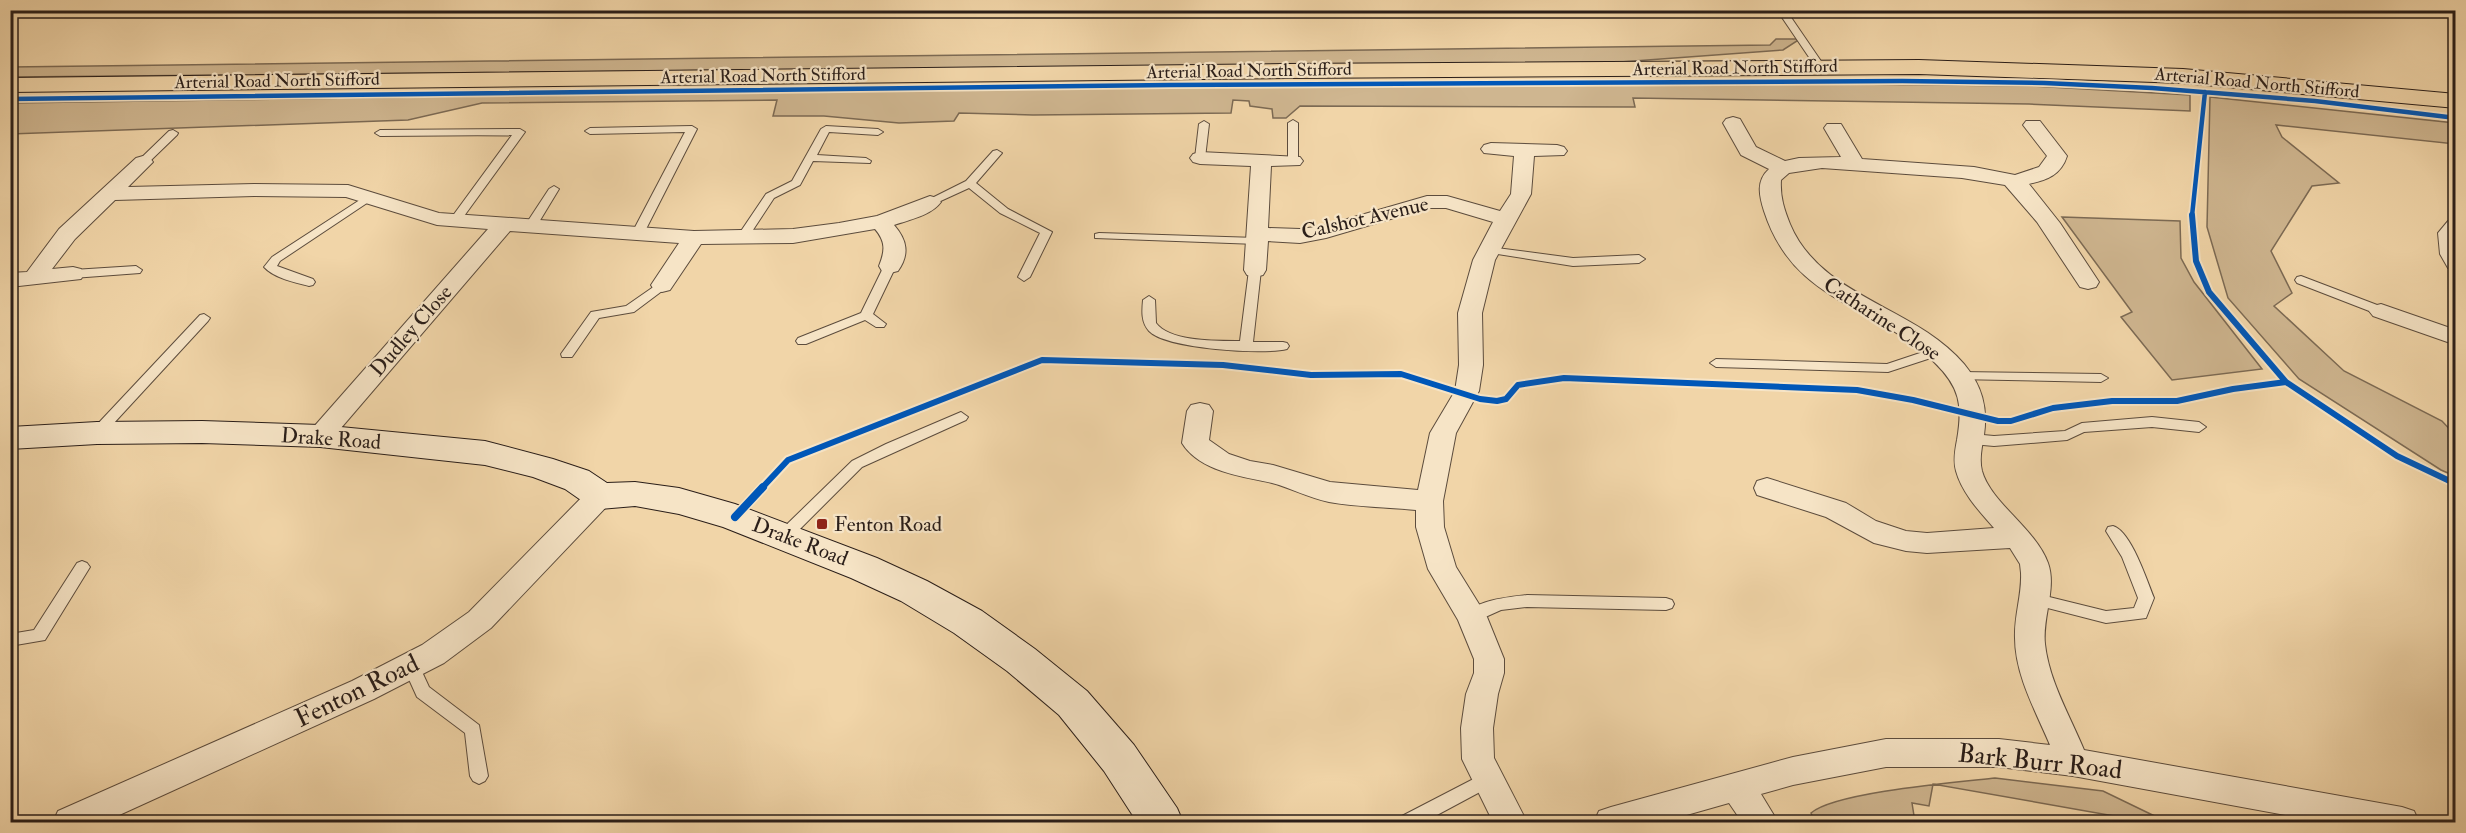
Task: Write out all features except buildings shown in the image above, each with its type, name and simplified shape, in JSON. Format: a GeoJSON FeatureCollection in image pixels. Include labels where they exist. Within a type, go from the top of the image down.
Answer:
{"type":"FeatureCollection","features":[{"type":"Feature","properties":{"kind":"main road","name":"Arterial Road North Stifford"},"geometry":{"type":"LineString","coordinates":[[10,84],[1820,67],[2082,71],[2252,81],[2456,101]]}},
{"type":"Feature","properties":{"kind":"street"},"geometry":{"type":"LineString","coordinates":[[1733,123],[1748,151],[1783,168],[1824,161],[1885,168],[1963,171],[2014,181],[2035,177],[2051,169],[2056,163],[2057,156],[2033,125]]}},
{"type":"Feature","properties":{"kind":"street"},"geometry":{"type":"LineString","coordinates":[[1834,128],[1855,164]]}},
{"type":"Feature","properties":{"kind":"street"},"geometry":{"type":"LineString","coordinates":[[1491,149],[1557,151]]}},
{"type":"Feature","properties":{"kind":"street"},"geometry":{"type":"LineString","coordinates":[[1510,822],[1478,759],[1477,728],[1482,694],[1489,673],[1489,659],[1472,617],[1442,569],[1430,527],[1429,501],[1443,433],[1467,392],[1471,364],[1470,313],[1488,250],[1521,194],[1524,150]]}},
{"type":"Feature","properties":{"kind":"street"},"geometry":{"type":"LineString","coordinates":[[1200,158],[1293,161]]}},
{"type":"Feature","properties":{"kind":"street"},"geometry":{"type":"LineString","coordinates":[[1255,270],[1261,160]]}},
{"type":"Feature","properties":{"kind":"street"},"geometry":{"type":"LineString","coordinates":[[34,278],[67,234],[143,162]]}},
{"type":"Feature","properties":{"kind":"street","name":"Catharine Close"},"geometry":{"type":"LineString","coordinates":[[1783,168],[1772,178],[1769,192],[1790,248],[1804,265],[1822,281],[1938,351],[1968,389],[1973,405],[1972,439],[1968,463],[1971,476],[2032,559],[2035,568],[2029,626],[2030,646],[2038,675],[2073,762]]}},
{"type":"Feature","properties":{"kind":"street"},"geometry":{"type":"LineString","coordinates":[[2014,181],[2042,212],[2088,282]]}},
{"type":"Feature","properties":{"kind":"street"},"geometry":{"type":"LineString","coordinates":[[110,194],[320,189],[348,191],[437,219],[694,238],[793,236],[880,222],[906,214],[930,202]]}},
{"type":"Feature","properties":{"kind":"street","name":"Calshot Avenue"},"geometry":{"type":"LineString","coordinates":[[1257,237],[1300,236],[1326,232],[1427,202],[1447,202],[1506,219]]}},
{"type":"Feature","properties":{"kind":"street"},"geometry":{"type":"LineString","coordinates":[[880,222],[896,242],[896,252],[890,266]]}},
{"type":"Feature","properties":{"kind":"street","name":"Dudley Close"},"geometry":{"type":"LineString","coordinates":[[320,436],[503,225]]}},
{"type":"Feature","properties":{"kind":"street"},"geometry":{"type":"LineString","coordinates":[[2456,226],[2449,233],[2451,254],[2456,263]]}},
{"type":"Feature","properties":{"kind":"street"},"geometry":{"type":"LineString","coordinates":[[662,285],[694,238]]}},
{"type":"Feature","properties":{"kind":"street"},"geometry":{"type":"LineString","coordinates":[[10,280],[73,274]]}},
{"type":"Feature","properties":{"kind":"street"},"geometry":{"type":"LineString","coordinates":[[2381,311],[2456,338]]}},
{"type":"Feature","properties":{"kind":"street"},"geometry":{"type":"LineString","coordinates":[[1200,411],[1195,443],[1220,460],[1247,470],[1273,474],[1329,492],[1429,501]]}},
{"type":"Feature","properties":{"kind":"street","name":"Drake Road"},"geometry":{"type":"LineString","coordinates":[[10,438],[97,433],[202,432],[320,436],[485,453],[542,467],[578,480],[600,496],[636,494],[679,501],[735,517],[864,568],[914,591],[968,622],[1021,660],[1073,703],[1119,758],[1161,822]]}},
{"type":"Feature","properties":{"kind":"street"},"geometry":{"type":"LineString","coordinates":[[1767,488],[1836,510],[1884,536],[1906,541],[1927,543],[2016,537]]}},
{"type":"Feature","properties":{"kind":"street","name":"Fenton Road"},"geometry":{"type":"LineString","coordinates":[[70,822],[433,654],[480,620],[600,496]]}},
{"type":"Feature","properties":{"kind":"street","name":"Bark Burr Road"},"geometry":{"type":"LineString","coordinates":[[1611,822],[1793,771],[1886,753],[1999,753],[2073,762],[2385,821]]}},
{"type":"Feature","properties":{"kind":"street"},"geometry":{"type":"LineString","coordinates":[[1737,788],[1761,822]]}},
{"type":"Feature","properties":{"kind":"lane"},"geometry":{"type":"LineString","coordinates":[[1781,10],[1820,67]]}},
{"type":"Feature","properties":{"kind":"lane"},"geometry":{"type":"LineString","coordinates":[[1200,158],[1204,123]]}},
{"type":"Feature","properties":{"kind":"lane"},"geometry":{"type":"LineString","coordinates":[[1293,123],[1293,161]]}},
{"type":"Feature","properties":{"kind":"lane"},"geometry":{"type":"LineString","coordinates":[[590,131],[692,129],[638,233]]}},
{"type":"Feature","properties":{"kind":"lane"},"geometry":{"type":"LineString","coordinates":[[744,237],[770,196],[796,183],[826,129],[878,132]]}},
{"type":"Feature","properties":{"kind":"lane"},"geometry":{"type":"LineString","coordinates":[[380,133],[520,132],[455,221]]}},
{"type":"Feature","properties":{"kind":"lane"},"geometry":{"type":"LineString","coordinates":[[143,162],[173,133]]}},
{"type":"Feature","properties":{"kind":"lane"},"geometry":{"type":"LineString","coordinates":[[930,202],[970,183],[997,153]]}},
{"type":"Feature","properties":{"kind":"lane"},"geometry":{"type":"LineString","coordinates":[[810,158],[866,161]]}},
{"type":"Feature","properties":{"kind":"lane"},"geometry":{"type":"LineString","coordinates":[[970,183],[1004,211],[1046,232],[1024,277]]}},
{"type":"Feature","properties":{"kind":"lane"},"geometry":{"type":"LineString","coordinates":[[530,227],[554,189]]}},
{"type":"Feature","properties":{"kind":"lane"},"geometry":{"type":"LineString","coordinates":[[309,282],[277,272],[270,267],[276,259],[369,197]]}},
{"type":"Feature","properties":{"kind":"lane","name":"Calshot Avenue"},"geometry":{"type":"LineString","coordinates":[[1099,236],[1257,237]]}},
{"type":"Feature","properties":{"kind":"lane"},"geometry":{"type":"LineString","coordinates":[[1488,250],[1573,262],[1639,259]]}},
{"type":"Feature","properties":{"kind":"lane"},"geometry":{"type":"LineString","coordinates":[[802,341],[866,315],[890,266]]}},
{"type":"Feature","properties":{"kind":"lane"},"geometry":{"type":"LineString","coordinates":[[73,274],[136,270]]}},
{"type":"Feature","properties":{"kind":"lane"},"geometry":{"type":"LineString","coordinates":[[1246,344],[1255,270]]}},
{"type":"Feature","properties":{"kind":"lane"},"geometry":{"type":"LineString","coordinates":[[2301,280],[2381,311]]}},
{"type":"Feature","properties":{"kind":"lane"},"geometry":{"type":"LineString","coordinates":[[567,354],[595,315],[630,309],[662,285]]}},
{"type":"Feature","properties":{"kind":"lane"},"geometry":{"type":"LineString","coordinates":[[1149,300],[1147,316],[1156,332],[1179,342],[1283,346]]}},
{"type":"Feature","properties":{"kind":"lane"},"geometry":{"type":"LineString","coordinates":[[866,315],[880,324]]}},
{"type":"Feature","properties":{"kind":"lane"},"geometry":{"type":"LineString","coordinates":[[97,433],[204,318]]}},
{"type":"Feature","properties":{"kind":"lane"},"geometry":{"type":"LineString","coordinates":[[1716,363],[1888,368],[1938,351]]}},
{"type":"Feature","properties":{"kind":"lane"},"geometry":{"type":"LineString","coordinates":[[1960,376],[2102,378]]}},
{"type":"Feature","properties":{"kind":"lane"},"geometry":{"type":"LineString","coordinates":[[785,535],[857,464],[961,417]]}},
{"type":"Feature","properties":{"kind":"lane"},"geometry":{"type":"LineString","coordinates":[[1972,439],[1994,441],[2067,435],[2082,428],[2152,422],[2199,427]]}},
{"type":"Feature","properties":{"kind":"lane"},"geometry":{"type":"LineString","coordinates":[[2033,599],[2106,617],[2139,614],[2146,598],[2129,555],[2113,531]]}},
{"type":"Feature","properties":{"kind":"lane"},"geometry":{"type":"LineString","coordinates":[[10,640],[39,636],[82,567]]}},
{"type":"Feature","properties":{"kind":"lane"},"geometry":{"type":"LineString","coordinates":[[1472,617],[1498,604],[1527,601],[1666,604]]}},
{"type":"Feature","properties":{"kind":"lane"},"geometry":{"type":"LineString","coordinates":[[411,666],[423,692],[473,730],[479,776]]}},
{"type":"Feature","properties":{"kind":"lane"},"geometry":{"type":"LineString","coordinates":[[1408,822],[1487,780]]}},
{"type":"Feature","properties":{"kind":"shaded area"},"geometry":{"type":"Polygon","coordinates":[[[1776,39],[1800,39],[1783,50],[1620,62],[11,77],[10,67],[1770,45],[1776,39]]]}},
{"type":"Feature","properties":{"kind":"shaded area"},"geometry":{"type":"Polygon","coordinates":[[[1850,84],[2032,86],[2190,95],[2190,111],[2029,104],[1633,98],[1635,107],[1300,106],[1286,118],[1273,118],[1272,109],[1250,106],[1249,101],[1233,100],[1231,113],[1033,115],[959,113],[954,121],[899,123],[824,116],[773,116],[777,100],[482,103],[408,120],[10,134],[11,103],[1198,86],[1850,84]]]}},
{"type":"Feature","properties":{"kind":"shaded area"},"geometry":{"type":"Polygon","coordinates":[[[2210,97],[2455,123],[2455,144],[2276,125],[2282,137],[2339,183],[2312,186],[2271,251],[2292,293],[2274,306],[2344,371],[2442,421],[2455,435],[2455,476],[2441,470],[2299,379],[2228,298],[2207,227],[2210,97]]]}},
{"type":"Feature","properties":{"kind":"shaded area"},"geometry":{"type":"Polygon","coordinates":[[[2062,217],[2180,221],[2181,258],[2194,282],[2262,369],[2172,380],[2121,317],[2132,312],[2062,217]]]}},
{"type":"Feature","properties":{"kind":"shaded area"},"geometry":{"type":"Polygon","coordinates":[[[1995,778],[2103,791],[2167,822],[2148,822],[1935,784],[1995,778]]]}},
{"type":"Feature","properties":{"kind":"shaded area"},"geometry":{"type":"Polygon","coordinates":[[[1933,785],[1929,806],[1912,803],[1915,822],[1815,822],[1811,813],[1845,799],[1933,785]]]}},
{"type":"Feature","properties":{"kind":"cycle path"},"geometry":{"type":"LineString","coordinates":[[10,99],[1170,85],[1902,81],[2044,83],[2152,88],[2315,101],[2456,118]]}},
{"type":"Feature","properties":{"kind":"cycle path"},"geometry":{"type":"LineString","coordinates":[[2205,92],[2191,222],[2196,261],[2209,292],[2286,382],[2397,456],[2456,484]]}},
{"type":"Feature","properties":{"kind":"cycle path"},"geometry":{"type":"LineString","coordinates":[[735,517],[788,460],[1042,360],[1223,365],[1311,375],[1401,374],[1480,399],[1497,401],[1506,399],[1518,385],[1564,378],[1857,390],[1913,400],[1998,421],[2011,421],[2053,408],[2112,401],[2177,401],[2233,389],[2286,382]]}},
{"type":"Feature","properties":{"kind":"place","name":"Fenton Road"},"geometry":{"type":"Point","coordinates":[822,524]}}]}
